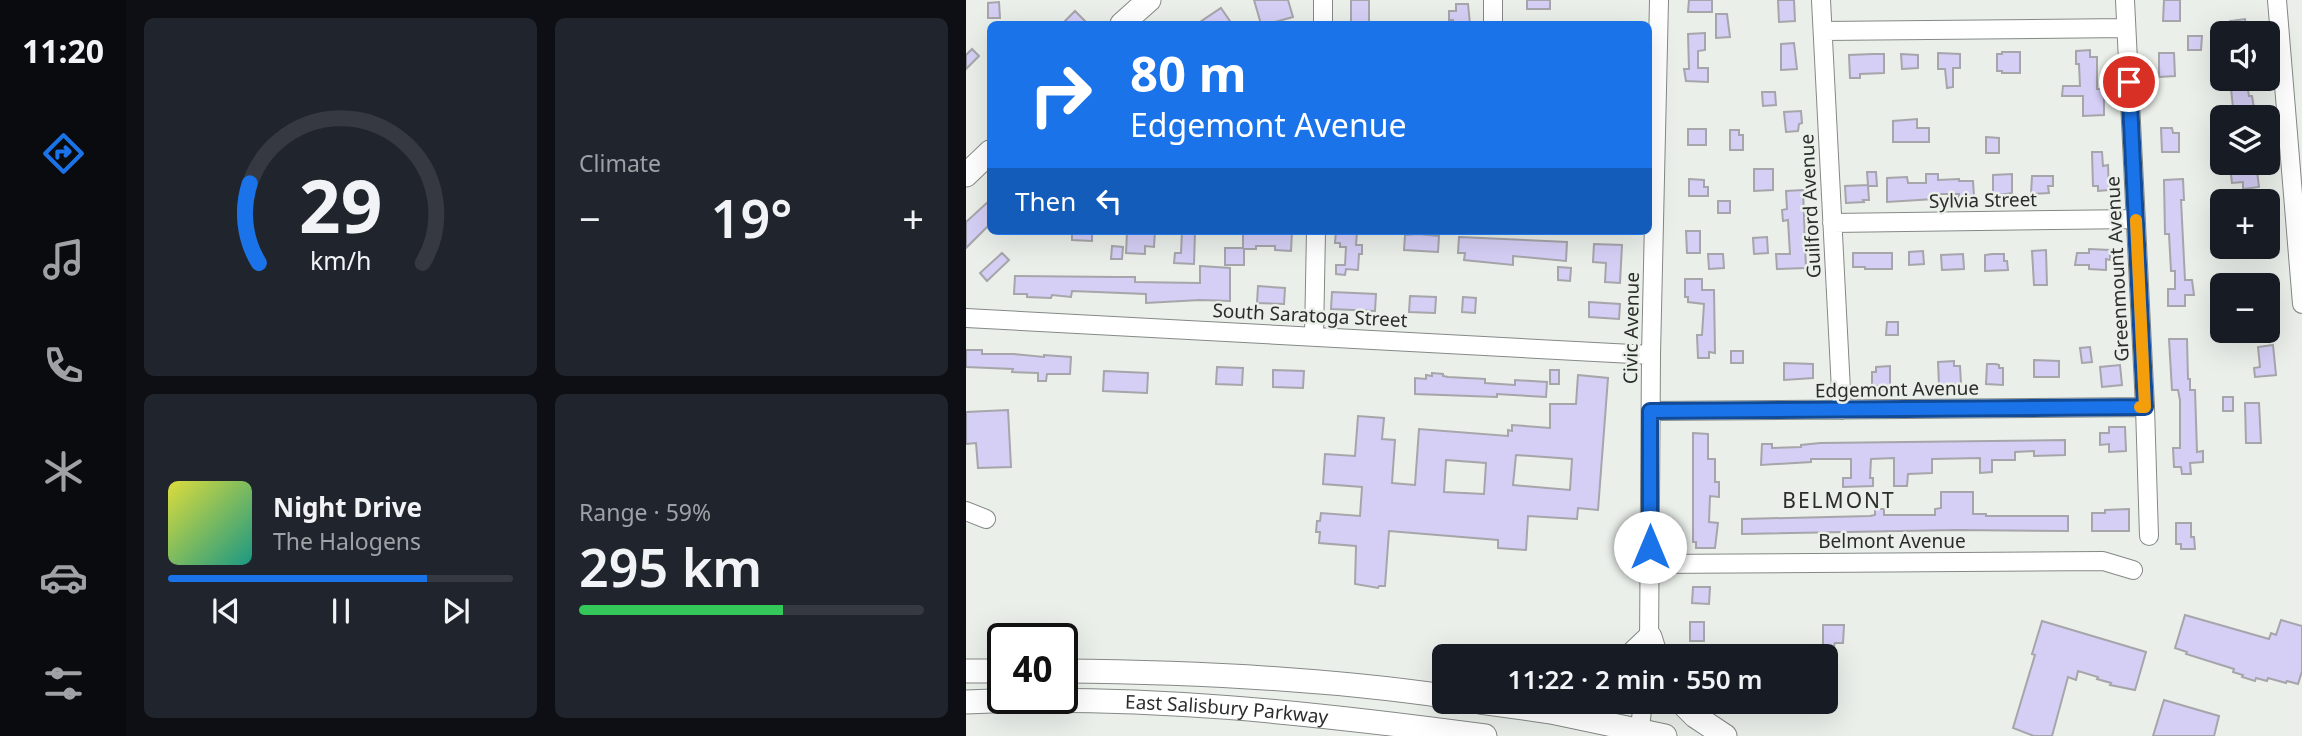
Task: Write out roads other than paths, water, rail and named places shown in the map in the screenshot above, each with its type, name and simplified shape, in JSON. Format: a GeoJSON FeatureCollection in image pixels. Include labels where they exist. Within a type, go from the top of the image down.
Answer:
{"type":"FeatureCollection","features":[{"type":"Feature","properties":{"kind":"main road"},"geometry":{"type":"LineString","coordinates":[[1125,21],[1149,0]]}},
{"type":"Feature","properties":{"kind":"main road"},"geometry":{"type":"LineString","coordinates":[[966,175],[987,155]]}},
{"type":"Feature","properties":{"kind":"main road"},"geometry":{"type":"LineString","coordinates":[[966,671],[987,671]]}},
{"type":"Feature","properties":{"kind":"main road","name":"East Salisbury Parkway"},"geometry":{"type":"LineString","coordinates":[[1078,671],[1208,674],[1432,695]]}},
{"type":"Feature","properties":{"kind":"main road","name":"East Salisbury Parkway"},"geometry":{"type":"LineString","coordinates":[[966,702],[1132,702],[1255,709],[1362,719],[1485,736]]}},
{"type":"Feature","properties":{"kind":"main road"},"geometry":{"type":"LineString","coordinates":[[1559,714],[1640,733],[1665,736]]}},
{"type":"Feature","properties":{"kind":"main road"},"geometry":{"type":"LineString","coordinates":[[1693,714],[1726,736]]}},
{"type":"Feature","properties":{"kind":"main road"},"geometry":{"type":"LineString","coordinates":[[1362,719],[1399,735],[1409,736]]}},
{"type":"Feature","properties":{"kind":"street"},"geometry":{"type":"LineString","coordinates":[[1323,0],[1323,21]]}},
{"type":"Feature","properties":{"kind":"street"},"geometry":{"type":"LineString","coordinates":[[1493,0],[1493,21]]}},
{"type":"Feature","properties":{"kind":"street","name":"Civic Avenue"},"geometry":{"type":"LineString","coordinates":[[1652,196],[1659,0]]}},
{"type":"Feature","properties":{"kind":"street","name":"Guilford Avenue"},"geometry":{"type":"LineString","coordinates":[[1821,0],[1842,411]]}},
{"type":"Feature","properties":{"kind":"street","name":"Greenmount Avenue"},"geometry":{"type":"LineString","coordinates":[[2125,0],[2145,407],[2148,536]]}},
{"type":"Feature","properties":{"kind":"street"},"geometry":{"type":"LineString","coordinates":[[2277,0],[2302,304]]}},
{"type":"Feature","properties":{"kind":"street"},"geometry":{"type":"LineString","coordinates":[[1823,32],[2126,28]]}},
{"type":"Feature","properties":{"kind":"street","name":"Sylvia Street"},"geometry":{"type":"LineString","coordinates":[[1832,223],[2136,219]]}},
{"type":"Feature","properties":{"kind":"street"},"geometry":{"type":"LineString","coordinates":[[1314,337],[1317,235]]}},
{"type":"Feature","properties":{"kind":"street","name":"Civic Avenue"},"geometry":{"type":"LineString","coordinates":[[1651,235],[1651,644]]}},
{"type":"Feature","properties":{"kind":"street","name":"South Saratoga Street"},"geometry":{"type":"LineString","coordinates":[[966,318],[1651,355]]}},
{"type":"Feature","properties":{"kind":"street","name":"Edgemont Avenue"},"geometry":{"type":"LineString","coordinates":[[1650,411],[2145,407]]}},
{"type":"Feature","properties":{"kind":"street"},"geometry":{"type":"LineString","coordinates":[[966,512],[986,519]]}},
{"type":"Feature","properties":{"kind":"street","name":"Belmont Avenue"},"geometry":{"type":"LineString","coordinates":[[1650,564],[2103,561],[2133,570]]}},
{"type":"Feature","properties":{"kind":"street"},"geometry":{"type":"LineString","coordinates":[[1640,733],[1642,714]]}},
{"type":"Feature","properties":{"kind":"district","name":"BELMONT"},"geometry":{"type":"Point","coordinates":[1839,500]}}]}
